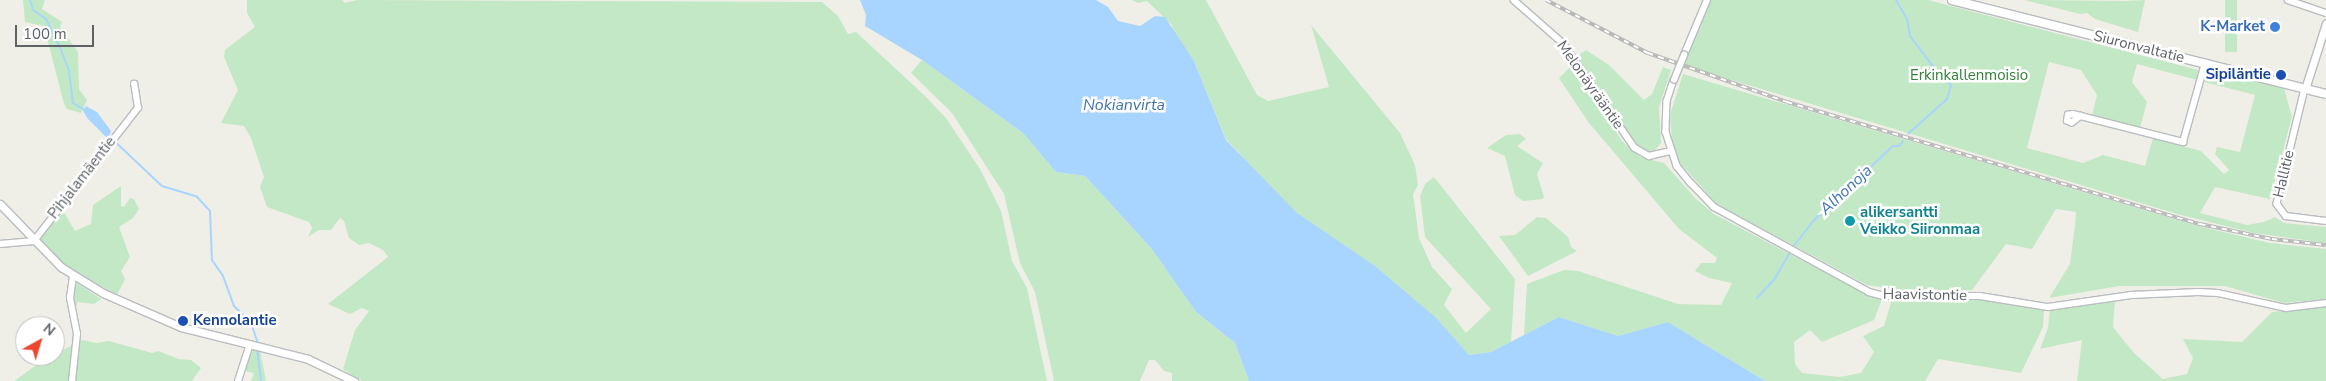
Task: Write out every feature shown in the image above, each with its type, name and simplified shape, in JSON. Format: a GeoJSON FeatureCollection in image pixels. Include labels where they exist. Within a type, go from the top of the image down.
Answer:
{"type":"FeatureCollection","features":[{"type":"Feature","properties":{"kind":"main road","name":"Siuronvaltatie"},"geometry":{"type":"LineString","coordinates":[[1952,0],[2326,94]]}},
{"type":"Feature","properties":{"kind":"street","name":"Melonäyrääntie"},"geometry":{"type":"LineString","coordinates":[[1514,0],[1562,43],[1636,148],[1649,156],[1670,151]]}},
{"type":"Feature","properties":{"kind":"street","name":"Haavistontie"},"geometry":{"type":"LineString","coordinates":[[1707,0],[1674,80],[1665,120],[1670,151],[1677,166],[1714,207],[1851,283],[1884,296],[1980,296],[2048,307],[2131,295],[2198,292],[2218,293],[2286,308],[2326,302]]}},
{"type":"Feature","properties":{"kind":"street"},"geometry":{"type":"LineString","coordinates":[[2288,0],[2326,13]]}},
{"type":"Feature","properties":{"kind":"street"},"geometry":{"type":"LineString","coordinates":[[2305,89],[2326,23]]}},
{"type":"Feature","properties":{"kind":"street"},"geometry":{"type":"LineString","coordinates":[[2082,116],[2183,142],[2205,63]]}},
{"type":"Feature","properties":{"kind":"street","name":"Pihjalamäentie"},"geometry":{"type":"LineString","coordinates":[[34,241],[138,108],[134,84]]}},
{"type":"Feature","properties":{"kind":"street","name":"Hallitie"},"geometry":{"type":"LineString","coordinates":[[2305,89],[2277,204],[2286,216],[2326,221]]}},
{"type":"Feature","properties":{"kind":"street"},"geometry":{"type":"LineString","coordinates":[[0,204],[34,241],[73,276],[111,297],[181,327],[308,359],[354,381]]}},
{"type":"Feature","properties":{"kind":"street"},"geometry":{"type":"LineString","coordinates":[[0,244],[34,241]]}},
{"type":"Feature","properties":{"kind":"street"},"geometry":{"type":"LineString","coordinates":[[72,381],[77,334],[70,298],[73,276]]}},
{"type":"Feature","properties":{"kind":"street"},"geometry":{"type":"LineString","coordinates":[[238,381],[250,345]]}},
{"type":"Feature","properties":{"kind":"green space"},"geometry":{"type":"Polygon","coordinates":[[[23,0],[45,0],[42,9],[62,22],[60,27],[78,52],[79,89],[87,100],[81,113],[67,109],[64,104],[44,26],[25,22],[23,0]]]}},
{"type":"Feature","properties":{"kind":"green space"},"geometry":{"type":"Polygon","coordinates":[[[247,0],[342,0],[345,3],[357,0],[822,2],[838,16],[848,34],[856,32],[946,118],[980,169],[1001,211],[1012,261],[1027,288],[1047,381],[362,381],[343,369],[355,330],[369,311],[362,308],[350,314],[328,304],[388,257],[383,250],[369,243],[359,245],[349,238],[344,221],[340,218],[331,230],[319,230],[308,237],[312,228],[309,222],[267,207],[260,187],[264,177],[251,138],[244,126],[221,123],[238,90],[224,57],[225,50],[255,27],[247,13],[247,0]]]}},
{"type":"Feature","properties":{"kind":"green space"},"geometry":{"type":"Polygon","coordinates":[[[1132,0],[1206,0],[1257,95],[1268,101],[1329,87],[1311,25],[1400,133],[1415,165],[1418,185],[1413,194],[1419,238],[1432,267],[1452,289],[1444,305],[1466,333],[1491,309],[1425,237],[1420,196],[1425,184],[1434,177],[1515,279],[1511,342],[1491,352],[1469,355],[1423,307],[1293,211],[1226,139],[1194,61],[1173,34],[1172,25],[1147,1],[1138,3],[1132,0]]]}},
{"type":"Feature","properties":{"kind":"green space","name":"Erkinkallenmoisio"},"geometry":{"type":"Polygon","coordinates":[[[1709,0],[1928,0],[2198,70],[2197,80],[2137,64],[2132,82],[2147,102],[2140,128],[2092,115],[2097,95],[2081,70],[2049,62],[2027,148],[2083,163],[2103,155],[2145,166],[2153,138],[2201,151],[2224,174],[2229,170],[2215,154],[2217,147],[2240,152],[2255,95],[2204,82],[2206,78],[2223,77],[2227,73],[2284,88],[2292,117],[2270,199],[2215,187],[2200,213],[2247,225],[2264,222],[2275,217],[2284,223],[2326,227],[2326,243],[2254,233],[2177,214],[1682,65],[1709,0]]]}},
{"type":"Feature","properties":{"kind":"green space"},"geometry":{"type":"Polygon","coordinates":[[[2024,0],[2145,0],[2138,32],[2095,19],[2087,13],[2080,14],[2024,0]]]}},
{"type":"Feature","properties":{"kind":"green space"},"geometry":{"type":"Polygon","coordinates":[[[2225,0],[2237,0],[2237,52],[2225,52],[2225,0]]]}},
{"type":"Feature","properties":{"kind":"green space"},"geometry":{"type":"Polygon","coordinates":[[[1586,50],[1609,65],[1644,100],[1652,94],[1663,67],[1671,70],[1659,107],[1661,143],[1654,151],[1644,151],[1631,138],[1576,57],[1586,50]]]}},
{"type":"Feature","properties":{"kind":"green space"},"geometry":{"type":"Polygon","coordinates":[[[922,60],[1023,133],[1056,172],[1085,176],[1151,248],[1196,312],[1235,343],[1249,381],[1172,381],[1172,373],[1164,371],[1155,360],[1149,360],[1140,381],[1054,381],[1035,292],[1020,263],[1004,194],[952,113],[911,73],[922,60]]]}},
{"type":"Feature","properties":{"kind":"green space"},"geometry":{"type":"Polygon","coordinates":[[[1572,65],[1622,141],[1640,157],[1664,163],[1696,199],[1714,214],[1869,296],[1882,299],[1874,320],[1822,342],[1810,330],[1794,342],[1795,364],[1802,373],[1840,377],[1861,373],[1874,352],[1863,336],[1884,326],[1892,299],[1946,298],[1987,300],[2044,310],[2043,327],[2021,373],[1938,359],[1925,381],[1765,381],[1668,322],[1618,336],[1559,317],[1524,335],[1527,284],[1564,270],[1578,271],[1678,304],[1721,305],[1732,283],[1709,278],[1695,271],[1701,263],[1715,263],[1717,258],[1679,229],[1589,123],[1559,78],[1572,65]]]}},
{"type":"Feature","properties":{"kind":"green space"},"geometry":{"type":"Polygon","coordinates":[[[1683,74],[2198,226],[2270,243],[2326,249],[2326,299],[2284,303],[2225,286],[2119,286],[2049,298],[2070,264],[2075,225],[2076,212],[2056,209],[2032,249],[2006,244],[1972,290],[1902,290],[1867,285],[1717,204],[1680,163],[1672,141],[1670,115],[1683,74]]]}},
{"type":"Feature","properties":{"kind":"green space"},"geometry":{"type":"Polygon","coordinates":[[[1520,134],[1526,139],[1517,146],[1543,163],[1537,174],[1544,197],[1542,199],[1523,201],[1515,195],[1505,156],[1487,148],[1506,135],[1520,134]]]}},
{"type":"Feature","properties":{"kind":"green space"},"geometry":{"type":"Polygon","coordinates":[[[121,186],[121,206],[124,207],[130,198],[134,199],[139,209],[133,218],[119,227],[130,257],[121,271],[125,279],[117,295],[65,266],[38,240],[62,209],[75,231],[91,224],[93,205],[121,186]]]}},
{"type":"Feature","properties":{"kind":"green space"},"geometry":{"type":"Polygon","coordinates":[[[1537,217],[1546,218],[1568,237],[1571,247],[1577,251],[1528,276],[1499,236],[1515,235],[1537,217]]]}},
{"type":"Feature","properties":{"kind":"green space"},"geometry":{"type":"Polygon","coordinates":[[[75,283],[101,299],[94,304],[78,302],[75,309],[75,283]]]}},
{"type":"Feature","properties":{"kind":"green space"},"geometry":{"type":"Polygon","coordinates":[[[2115,301],[2113,327],[2134,353],[2163,379],[2187,374],[2193,358],[2183,339],[2242,342],[2272,312],[2326,306],[2326,381],[2077,381],[2082,340],[2040,349],[2048,328],[2050,309],[2115,301]]]}},
{"type":"Feature","properties":{"kind":"green space"},"geometry":{"type":"Polygon","coordinates":[[[83,340],[96,343],[109,341],[152,353],[158,351],[179,359],[191,360],[201,368],[192,381],[14,381],[35,366],[65,366],[65,349],[83,340]]]}},
{"type":"Feature","properties":{"kind":"green space"},"geometry":{"type":"Polygon","coordinates":[[[253,349],[260,351],[266,381],[251,381],[254,373],[245,371],[253,349]]]}},
{"type":"Feature","properties":{"kind":"water","name":"Nokianvirta"},"geometry":{"type":"Polygon","coordinates":[[[860,0],[1096,0],[1108,7],[1118,21],[1140,26],[1155,16],[1165,17],[1194,61],[1226,140],[1297,213],[1375,266],[1435,317],[1469,355],[1491,352],[1559,317],[1618,336],[1668,322],[1765,381],[1249,381],[1235,343],[1196,312],[1151,248],[1085,176],[1056,172],[1023,133],[922,60],[865,26],[866,15],[860,0]]]}},
{"type":"Feature","properties":{"kind":"water"},"geometry":{"type":"Polygon","coordinates":[[[86,106],[97,112],[111,131],[108,139],[88,119],[83,111],[86,106]]]}},
{"type":"Feature","properties":{"kind":"waterway"},"geometry":{"type":"LineString","coordinates":[[30,0],[33,10],[46,19],[61,50],[69,71],[73,103],[83,109]]}},
{"type":"Feature","properties":{"kind":"waterway","name":"Alhonoja"},"geometry":{"type":"LineString","coordinates":[[1896,0],[1907,19],[1910,36],[1941,77],[1951,85],[1947,99],[1908,134]]}},
{"type":"Feature","properties":{"kind":"waterway"},"geometry":{"type":"LineString","coordinates":[[110,137],[162,186],[197,197],[210,211],[212,260],[223,276],[234,306],[251,323],[258,343]]}},
{"type":"Feature","properties":{"kind":"waterway","name":"Alhonoja"},"geometry":{"type":"LineString","coordinates":[[1793,247],[1813,221],[1893,146],[1899,146],[1903,141]]}},
{"type":"Feature","properties":{"kind":"waterway","name":"Alhonoja"},"geometry":{"type":"LineString","coordinates":[[1757,298],[1774,280],[1791,251]]}},
{"type":"Feature","properties":{"kind":"waterway"},"geometry":{"type":"LineString","coordinates":[[257,348],[261,381]]}},
{"type":"Feature","properties":{"kind":"railway"},"geometry":{"type":"LineString","coordinates":[[1546,0],[1648,53],[1787,102],[2200,224],[2272,239],[2326,245]]}},
{"type":"Feature","properties":{"kind":"place","name":"K-Market"},"geometry":{"type":"Point","coordinates":[2275,27]}},
{"type":"Feature","properties":{"kind":"place","name":"Sipiläntie"},"geometry":{"type":"Point","coordinates":[2281,75]}},
{"type":"Feature","properties":{"kind":"place","name":"alikersantti Veikko Siironmaa"},"geometry":{"type":"Point","coordinates":[1850,221]}},
{"type":"Feature","properties":{"kind":"place","name":"Kennolantie"},"geometry":{"type":"Point","coordinates":[183,321]}}]}
